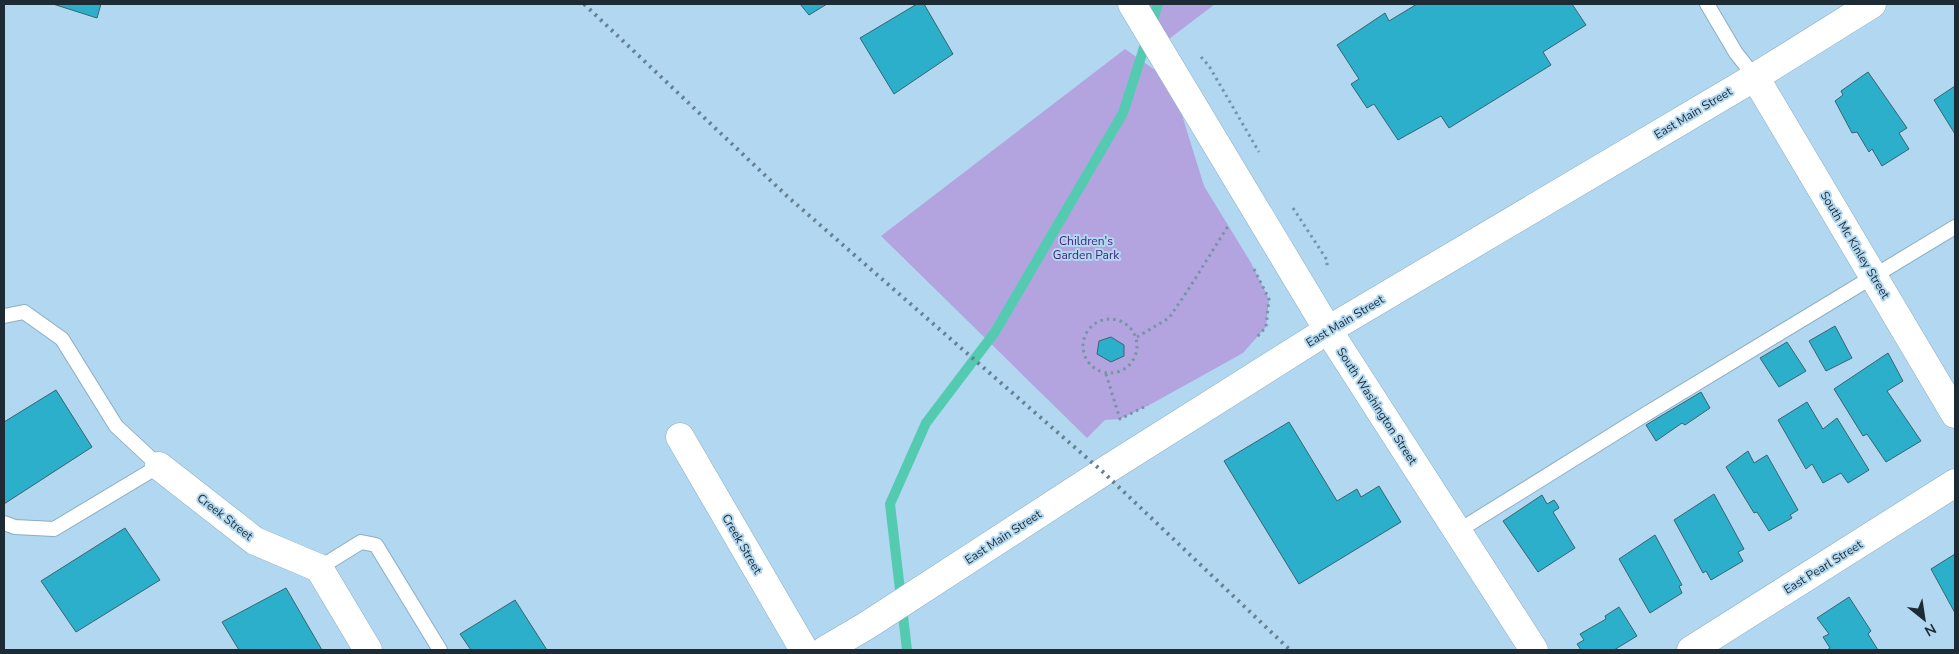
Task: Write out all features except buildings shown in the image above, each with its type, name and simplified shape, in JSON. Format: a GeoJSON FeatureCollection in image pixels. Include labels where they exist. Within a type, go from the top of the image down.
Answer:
{"type":"FeatureCollection","features":[{"type":"Feature","properties":{"kind":"street","name":"East Main Street"},"geometry":{"type":"LineString","coordinates":[[825,650],[1328,330],[1755,76],[1872,4]]}},
{"type":"Feature","properties":{"kind":"street","name":"South Washington Street"},"geometry":{"type":"LineString","coordinates":[[1134,7],[1328,330],[1534,650]]}},
{"type":"Feature","properties":{"kind":"street","name":"South Mc Kinley Street"},"geometry":{"type":"LineString","coordinates":[[1755,76],[1955,414]]}},
{"type":"Feature","properties":{"kind":"street","name":"Creek Street"},"geometry":{"type":"LineString","coordinates":[[680,437],[804,650]]}},
{"type":"Feature","properties":{"kind":"street","name":"Creek Street"},"geometry":{"type":"LineString","coordinates":[[159,466],[255,541],[319,568]]}},
{"type":"Feature","properties":{"kind":"street","name":"East Pearl Street"},"geometry":{"type":"LineString","coordinates":[[1691,650],[1955,483]]}},
{"type":"Feature","properties":{"kind":"street"},"geometry":{"type":"LineString","coordinates":[[319,568],[368,650]]}},
{"type":"Feature","properties":{"kind":"lane"},"geometry":{"type":"LineString","coordinates":[[1707,4],[1736,52],[1755,76]]}},
{"type":"Feature","properties":{"kind":"lane"},"geometry":{"type":"LineString","coordinates":[[1458,531],[1641,417],[1955,227]]}},
{"type":"Feature","properties":{"kind":"lane"},"geometry":{"type":"LineString","coordinates":[[4,316],[24,312],[62,339],[116,426],[159,466],[54,529],[15,527],[4,523]]}},
{"type":"Feature","properties":{"kind":"lane"},"geometry":{"type":"LineString","coordinates":[[319,568],[361,542],[376,545],[440,650]]}},
{"type":"Feature","properties":{"kind":"path"},"geometry":{"type":"LineString","coordinates":[[1223,218],[1232,233]]}},
{"type":"Feature","properties":{"kind":"path"},"geometry":{"type":"LineString","coordinates":[[1136,338],[1169,318],[1228,226]]}},
{"type":"Feature","properties":{"kind":"path"},"geometry":{"type":"LineString","coordinates":[[1250,261],[1269,299],[1266,327],[1255,340]]}},
{"type":"Feature","properties":{"kind":"path"},"geometry":{"type":"LineString","coordinates":[[1108,319],[1126,323],[1136,338],[1138,347],[1136,356],[1131,364],[1116,374],[1106,374],[1090,366],[1082,350],[1086,333],[1099,321],[1108,319]]}},
{"type":"Feature","properties":{"kind":"path"},"geometry":{"type":"LineString","coordinates":[[1106,374],[1120,419],[1153,403]]}},
{"type":"Feature","properties":{"kind":"green space"},"geometry":{"type":"Polygon","coordinates":[[[1139,4],[1215,4],[1169,39],[1139,4]]]}},
{"type":"Feature","properties":{"kind":"green space","name":"Children's Garden Park"},"geometry":{"type":"Polygon","coordinates":[[[1125,49],[1155,70],[1182,115],[1204,186],[1250,261],[1269,299],[1266,327],[1243,353],[1153,403],[1120,419],[1105,420],[1087,438],[881,236],[1125,49]]]}},
{"type":"Feature","properties":{"kind":"waterway"},"geometry":{"type":"LineString","coordinates":[[907,650],[890,504],[926,423],[995,332],[1123,113],[1158,4]]}},
{"type":"Feature","properties":{"kind":"railway"},"geometry":{"type":"LineString","coordinates":[[584,4],[788,197],[1103,472],[1290,650]]}}]}
